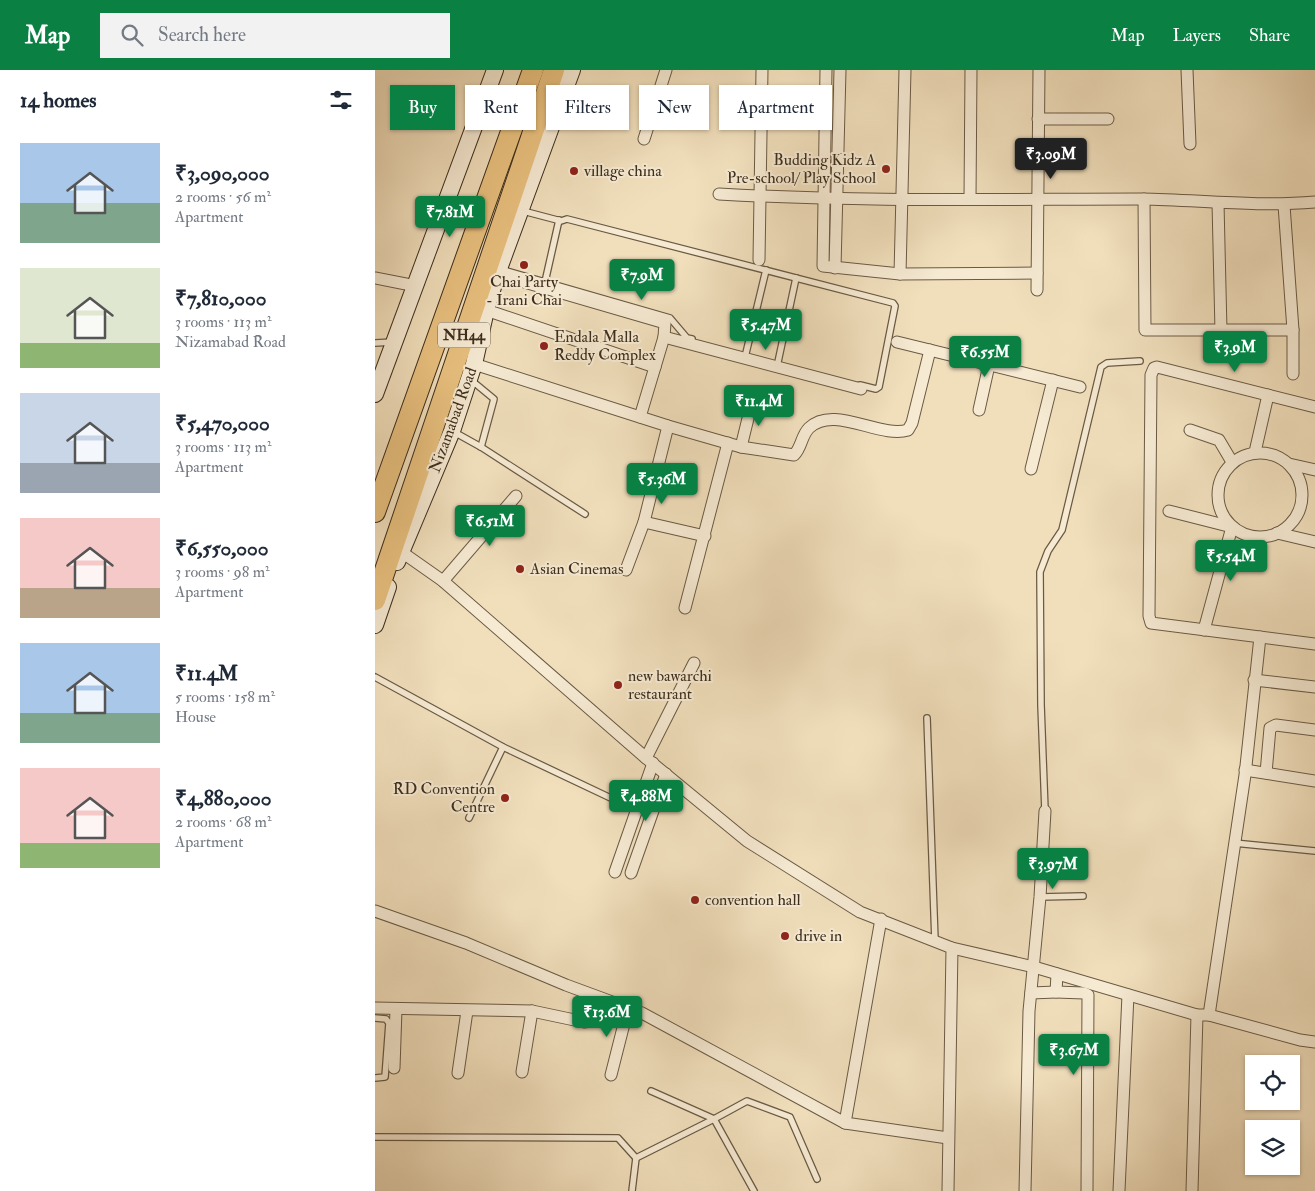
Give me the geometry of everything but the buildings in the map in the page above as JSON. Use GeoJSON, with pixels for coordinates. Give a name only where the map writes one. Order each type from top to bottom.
{"type":"FeatureCollection","features":[{"type":"Feature","properties":{"kind":"highway","name":"NH44"},"geometry":{"type":"LineString","coordinates":[[375,512],[533,70]]}},
{"type":"Feature","properties":{"kind":"highway","name":"Nizamabad Road"},"geometry":{"type":"LineString","coordinates":[[375,600],[398,550],[515,181],[554,70]]}},
{"type":"Feature","properties":{"kind":"main road"},"geometry":{"type":"LineString","coordinates":[[375,394],[495,70]]}},
{"type":"Feature","properties":{"kind":"main road","name":"Nizamabad Road"},"geometry":{"type":"LineString","coordinates":[[375,625],[398,550],[452,431],[472,371],[486,310],[498,271],[572,70]]}},
{"type":"Feature","properties":{"kind":"street"},"geometry":{"type":"LineString","coordinates":[[644,139],[666,70]]}},
{"type":"Feature","properties":{"kind":"street"},"geometry":{"type":"LineString","coordinates":[[759,260],[762,70]]}},
{"type":"Feature","properties":{"kind":"street"},"geometry":{"type":"LineString","coordinates":[[826,70],[826,85]]}},
{"type":"Feature","properties":{"kind":"street"},"geometry":{"type":"LineString","coordinates":[[835,268],[840,70]]}},
{"type":"Feature","properties":{"kind":"street"},"geometry":{"type":"LineString","coordinates":[[900,274],[905,70]]}},
{"type":"Feature","properties":{"kind":"street"},"geometry":{"type":"LineString","coordinates":[[971,70],[971,199]]}},
{"type":"Feature","properties":{"kind":"street"},"geometry":{"type":"LineString","coordinates":[[1037,290],[1039,70]]}},
{"type":"Feature","properties":{"kind":"street"},"geometry":{"type":"LineString","coordinates":[[1187,70],[1190,144]]}},
{"type":"Feature","properties":{"kind":"street"},"geometry":{"type":"LineString","coordinates":[[832,97],[839,98]]}},
{"type":"Feature","properties":{"kind":"street"},"geometry":{"type":"LineString","coordinates":[[1038,119],[1108,119]]}},
{"type":"Feature","properties":{"kind":"street"},"geometry":{"type":"LineString","coordinates":[[825,130],[822,262],[827,268],[900,274],[1037,273]]}},
{"type":"Feature","properties":{"kind":"street"},"geometry":{"type":"LineString","coordinates":[[719,194],[824,199],[1144,199],[1284,205],[1315,202]]}},
{"type":"Feature","properties":{"kind":"street"},"geometry":{"type":"LineString","coordinates":[[1144,199],[1145,330],[1293,330]]}},
{"type":"Feature","properties":{"kind":"street"},"geometry":{"type":"LineString","coordinates":[[1218,203],[1221,331]]}},
{"type":"Feature","properties":{"kind":"street"},"geometry":{"type":"LineString","coordinates":[[1284,205],[1293,330],[1293,374]]}},
{"type":"Feature","properties":{"kind":"street"},"geometry":{"type":"LineString","coordinates":[[498,271],[661,320],[666,326],[665,338],[640,417]]}},
{"type":"Feature","properties":{"kind":"street"},"geometry":{"type":"LineString","coordinates":[[375,278],[416,286]]}},
{"type":"Feature","properties":{"kind":"street"},"geometry":{"type":"LineString","coordinates":[[486,310],[655,367]]}},
{"type":"Feature","properties":{"kind":"street"},"geometry":{"type":"LineString","coordinates":[[665,338],[861,389]]}},
{"type":"Feature","properties":{"kind":"street"},"geometry":{"type":"LineString","coordinates":[[897,342],[1080,387]]}},
{"type":"Feature","properties":{"kind":"street"},"geometry":{"type":"LineString","coordinates":[[472,371],[741,447],[794,455],[799,450],[803,436],[818,421],[854,422],[900,433],[908,430],[912,423],[930,350]]}},
{"type":"Feature","properties":{"kind":"street"},"geometry":{"type":"LineString","coordinates":[[979,410],[989,365]]}},
{"type":"Feature","properties":{"kind":"street"},"geometry":{"type":"LineString","coordinates":[[1315,406],[1157,367],[1154,368],[1151,376],[1149,616],[1151,623],[1315,644]]}},
{"type":"Feature","properties":{"kind":"street"},"geometry":{"type":"LineString","coordinates":[[1031,469],[1053,380]]}},
{"type":"Feature","properties":{"kind":"street"},"geometry":{"type":"LineString","coordinates":[[1255,452],[1267,395]]}},
{"type":"Feature","properties":{"kind":"street"},"geometry":{"type":"LineString","coordinates":[[741,447],[752,402]]}},
{"type":"Feature","properties":{"kind":"street"},"geometry":{"type":"LineString","coordinates":[[626,570],[644,522],[668,426]]}},
{"type":"Feature","properties":{"kind":"street"},"geometry":{"type":"LineString","coordinates":[[1190,430],[1219,440],[1232,462]]}},
{"type":"Feature","properties":{"kind":"street"},"geometry":{"type":"LineString","coordinates":[[685,608],[728,443]]}},
{"type":"Feature","properties":{"kind":"street"},"geometry":{"type":"LineString","coordinates":[[1169,511],[1232,527],[1250,536],[1264,537],[1277,534],[1289,526],[1297,515],[1302,502],[1300,481],[1289,464],[1278,456],[1255,452],[1242,456],[1232,462],[1219,481],[1217,492],[1222,514],[1232,527]]}},
{"type":"Feature","properties":{"kind":"street"},"geometry":{"type":"LineString","coordinates":[[1289,464],[1315,470]]}},
{"type":"Feature","properties":{"kind":"street"},"geometry":{"type":"LineString","coordinates":[[443,581],[517,496]]}},
{"type":"Feature","properties":{"kind":"street"},"geometry":{"type":"LineString","coordinates":[[644,522],[705,536]]}},
{"type":"Feature","properties":{"kind":"street"},"geometry":{"type":"LineString","coordinates":[[1204,630],[1232,527]]}},
{"type":"Feature","properties":{"kind":"street"},"geometry":{"type":"LineString","coordinates":[[1277,534],[1315,542]]}},
{"type":"Feature","properties":{"kind":"street"},"geometry":{"type":"LineString","coordinates":[[398,550],[443,581],[665,774],[747,841],[860,912],[952,948],[1034,967],[1197,1015],[1209,1015],[1315,1042]]}},
{"type":"Feature","properties":{"kind":"street"},"geometry":{"type":"LineString","coordinates":[[1209,1015],[1245,770],[1260,637]]}},
{"type":"Feature","properties":{"kind":"street"},"geometry":{"type":"LineString","coordinates":[[615,872],[636,810],[649,760],[694,663]]}},
{"type":"Feature","properties":{"kind":"street"},"geometry":{"type":"LineString","coordinates":[[1254,680],[1315,687]]}},
{"type":"Feature","properties":{"kind":"street"},"geometry":{"type":"LineString","coordinates":[[1266,773],[1270,728],[1276,725],[1315,730]]}},
{"type":"Feature","properties":{"kind":"street"},"geometry":{"type":"LineString","coordinates":[[1245,770],[1315,782]]}},
{"type":"Feature","properties":{"kind":"street"},"geometry":{"type":"LineString","coordinates":[[631,873],[665,774]]}},
{"type":"Feature","properties":{"kind":"street"},"geometry":{"type":"LineString","coordinates":[[1025,1191],[1027,1043],[1040,897],[1045,811]]}},
{"type":"Feature","properties":{"kind":"street"},"geometry":{"type":"LineString","coordinates":[[375,911],[466,943],[566,985],[642,1013],[845,1123],[948,1138]]}},
{"type":"Feature","properties":{"kind":"street"},"geometry":{"type":"LineString","coordinates":[[845,1123],[881,919]]}},
{"type":"Feature","properties":{"kind":"street"},"geometry":{"type":"LineString","coordinates":[[947,1191],[952,948]]}},
{"type":"Feature","properties":{"kind":"street"},"geometry":{"type":"LineString","coordinates":[[1056,992],[1057,974]]}},
{"type":"Feature","properties":{"kind":"street"},"geometry":{"type":"LineString","coordinates":[[1031,993],[1056,992],[1084,993],[1088,995],[1087,1191]]}},
{"type":"Feature","properties":{"kind":"street"},"geometry":{"type":"LineString","coordinates":[[1119,1191],[1128,995]]}},
{"type":"Feature","properties":{"kind":"street"},"geometry":{"type":"LineString","coordinates":[[375,1008],[532,1012],[583,1022],[598,1020],[628,1008]]}},
{"type":"Feature","properties":{"kind":"street"},"geometry":{"type":"LineString","coordinates":[[611,1075],[628,1008]]}},
{"type":"Feature","properties":{"kind":"street"},"geometry":{"type":"LineString","coordinates":[[394,1068],[396,1009]]}},
{"type":"Feature","properties":{"kind":"street"},"geometry":{"type":"LineString","coordinates":[[458,1072],[467,1011]]}},
{"type":"Feature","properties":{"kind":"street"},"geometry":{"type":"LineString","coordinates":[[522,1072],[532,1012]]}},
{"type":"Feature","properties":{"kind":"street"},"geometry":{"type":"LineString","coordinates":[[1193,1191],[1197,1015]]}},
{"type":"Feature","properties":{"kind":"lane"},"geometry":{"type":"LineString","coordinates":[[498,271],[545,282],[670,318],[687,338],[876,389],[879,387],[894,304],[567,219],[559,220],[521,210]]}},
{"type":"Feature","properties":{"kind":"lane"},"geometry":{"type":"LineString","coordinates":[[545,282],[559,220]]}},
{"type":"Feature","properties":{"kind":"lane"},"geometry":{"type":"LineString","coordinates":[[746,353],[766,270]]}},
{"type":"Feature","properties":{"kind":"lane"},"geometry":{"type":"LineString","coordinates":[[778,362],[797,278]]}},
{"type":"Feature","properties":{"kind":"lane"},"geometry":{"type":"LineString","coordinates":[[375,343],[395,341]]}},
{"type":"Feature","properties":{"kind":"lane"},"geometry":{"type":"LineString","coordinates":[[1045,811],[1041,705],[1042,564],[1062,530],[1101,367],[1107,363],[1140,361]]}},
{"type":"Feature","properties":{"kind":"lane"},"geometry":{"type":"LineString","coordinates":[[472,371],[494,399],[481,447]]}},
{"type":"Feature","properties":{"kind":"lane"},"geometry":{"type":"LineString","coordinates":[[452,431],[481,447],[585,514]]}},
{"type":"Feature","properties":{"kind":"lane"},"geometry":{"type":"LineString","coordinates":[[375,677],[503,747],[636,810]]}},
{"type":"Feature","properties":{"kind":"lane"},"geometry":{"type":"LineString","coordinates":[[927,718],[935,941]]}},
{"type":"Feature","properties":{"kind":"lane"},"geometry":{"type":"LineString","coordinates":[[469,818],[503,747]]}},
{"type":"Feature","properties":{"kind":"lane"},"geometry":{"type":"LineString","coordinates":[[1234,842],[1315,852]]}},
{"type":"Feature","properties":{"kind":"lane"},"geometry":{"type":"LineString","coordinates":[[1040,897],[1083,896]]}},
{"type":"Feature","properties":{"kind":"lane"},"geometry":{"type":"LineString","coordinates":[[375,1018],[386,1019],[389,1023],[385,1076],[375,1078]]}},
{"type":"Feature","properties":{"kind":"lane"},"geometry":{"type":"LineString","coordinates":[[651,1091],[714,1119],[754,1191]]}},
{"type":"Feature","properties":{"kind":"lane"},"geometry":{"type":"LineString","coordinates":[[636,1158],[747,1101],[790,1117],[817,1179]]}},
{"type":"Feature","properties":{"kind":"lane"},"geometry":{"type":"LineString","coordinates":[[375,1138],[618,1138],[636,1158],[632,1191]]}},
{"type":"Feature","properties":{"kind":"place","name":"Budding Kidz A Pre-school/ Play School"},"geometry":{"type":"Point","coordinates":[886,169]}},
{"type":"Feature","properties":{"kind":"place","name":"village china"},"geometry":{"type":"Point","coordinates":[574,171]}},
{"type":"Feature","properties":{"kind":"place","name":"Chai Party - Irani Chai"},"geometry":{"type":"Point","coordinates":[524,265]}},
{"type":"Feature","properties":{"kind":"place","name":"Endala Malla Reddy Complex"},"geometry":{"type":"Point","coordinates":[544,346]}},
{"type":"Feature","properties":{"kind":"place","name":"Asian Cinemas"},"geometry":{"type":"Point","coordinates":[520,569]}},
{"type":"Feature","properties":{"kind":"place","name":"new bawarchi restaurant"},"geometry":{"type":"Point","coordinates":[618,685]}},
{"type":"Feature","properties":{"kind":"place","name":"RD Convention Centre"},"geometry":{"type":"Point","coordinates":[505,798]}},
{"type":"Feature","properties":{"kind":"place","name":"convention hall"},"geometry":{"type":"Point","coordinates":[695,900]}},
{"type":"Feature","properties":{"kind":"place","name":"drive in"},"geometry":{"type":"Point","coordinates":[785,936]}}]}
